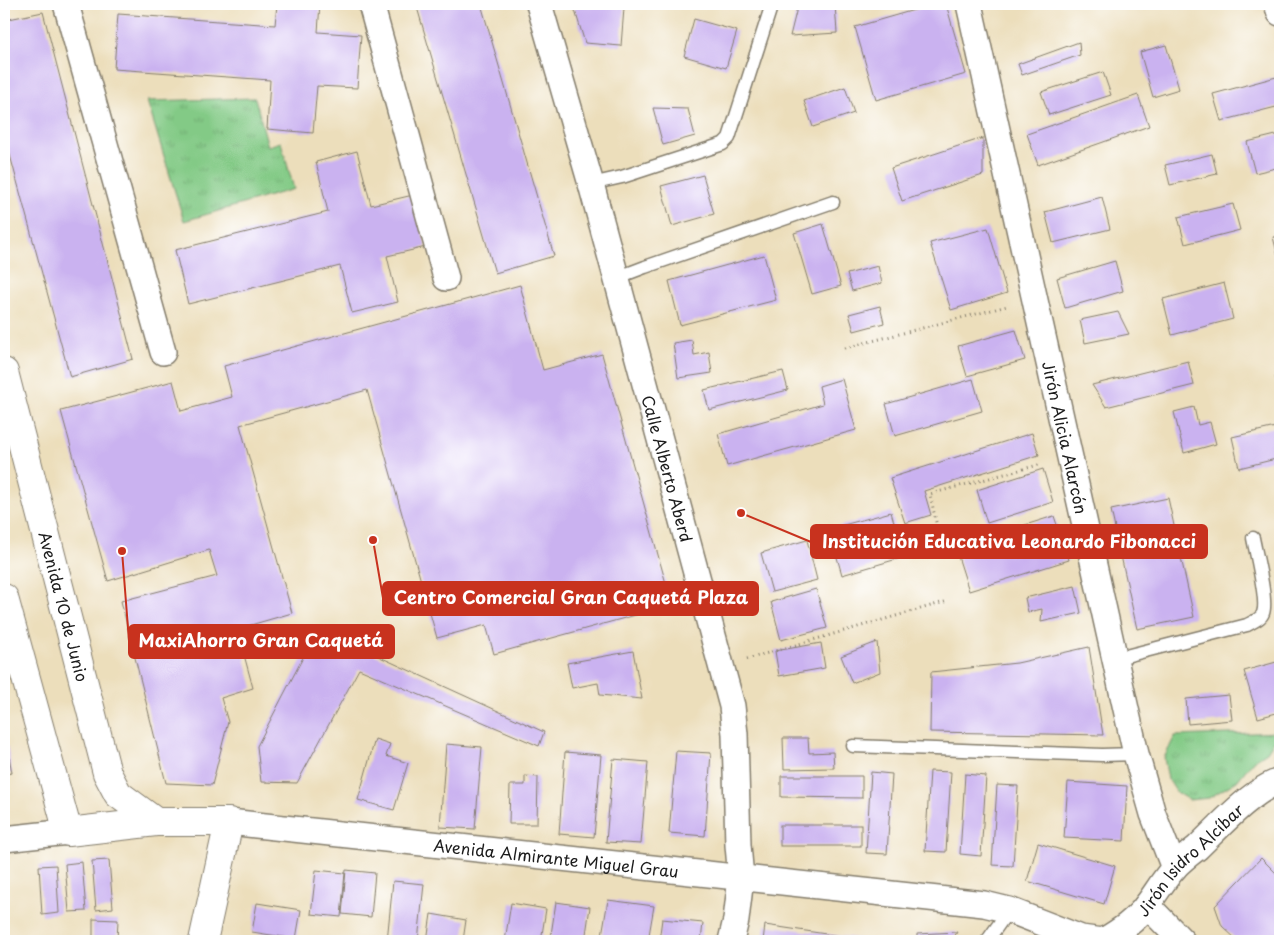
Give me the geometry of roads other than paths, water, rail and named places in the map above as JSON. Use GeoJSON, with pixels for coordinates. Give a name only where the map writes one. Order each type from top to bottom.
{"type":"FeatureCollection","features":[{"type":"Feature","properties":{"kind":"street"},"geometry":{"type":"LineString","coordinates":[[66,4],[163,352]]}},
{"type":"Feature","properties":{"kind":"street"},"geometry":{"type":"LineString","coordinates":[[371,4],[446,278]]}},
{"type":"Feature","properties":{"kind":"street","name":"Calle Alberto Aberd"},"geometry":{"type":"LineString","coordinates":[[539,4],[591,184],[732,706],[735,734],[738,845],[741,878],[736,920],[731,941]]}},
{"type":"Feature","properties":{"kind":"street","name":"Jirón Alicia Alarcón"},"geometry":{"type":"LineString","coordinates":[[969,4],[1136,754],[1153,814],[1174,868]]}},
{"type":"Feature","properties":{"kind":"street"},"geometry":{"type":"LineString","coordinates":[[1277,4],[1280,13]]}},
{"type":"Feature","properties":{"kind":"street","name":"Avenida 10 de Junio"},"geometry":{"type":"LineString","coordinates":[[4,372],[107,773],[118,794],[156,822]]}},
{"type":"Feature","properties":{"kind":"street"},"geometry":{"type":"LineString","coordinates":[[4,598],[68,832]]}},
{"type":"Feature","properties":{"kind":"street","name":"Jirón Isidro Alcíbar"},"geometry":{"type":"LineString","coordinates":[[1103,941],[1121,931],[1136,918],[1174,868],[1249,800],[1273,783],[1280,781]]}},
{"type":"Feature","properties":{"kind":"street","name":"Avenida Almirante Miguel Grau"},"geometry":{"type":"LineString","coordinates":[[4,839],[156,822],[229,822],[984,904],[1009,910],[1081,938],[1103,941]]}},
{"type":"Feature","properties":{"kind":"street"},"geometry":{"type":"LineString","coordinates":[[203,941],[229,822]]}},
{"type":"Feature","properties":{"kind":"street"},"geometry":{"type":"LineString","coordinates":[[1147,905],[1182,941]]}},
{"type":"Feature","properties":{"kind":"lane"},"geometry":{"type":"LineString","coordinates":[[591,184],[622,177],[723,144],[729,138],[772,4]]}},
{"type":"Feature","properties":{"kind":"lane"},"geometry":{"type":"LineString","coordinates":[[616,278],[833,202]]}},
{"type":"Feature","properties":{"kind":"lane"},"geometry":{"type":"LineString","coordinates":[[1114,659],[1247,625],[1263,614],[1265,601],[1253,538]]}},
{"type":"Feature","properties":{"kind":"lane"},"geometry":{"type":"LineString","coordinates":[[853,746],[1102,755],[1136,754]]}},
{"type":"Feature","properties":{"kind":"lane"},"geometry":{"type":"LineString","coordinates":[[987,941],[1009,910]]}},
{"type":"Feature","properties":{"kind":"place","name":"Institución Educativa Leonardo Fibonacci"},"geometry":{"type":"Point","coordinates":[741,513]}},
{"type":"Feature","properties":{"kind":"place","name":"Centro Comercial Gran Caquetá Plaza"},"geometry":{"type":"Point","coordinates":[373,540]}},
{"type":"Feature","properties":{"kind":"place","name":"MaxiAhorro Gran Caquetá"},"geometry":{"type":"Point","coordinates":[122,551]}}]}
